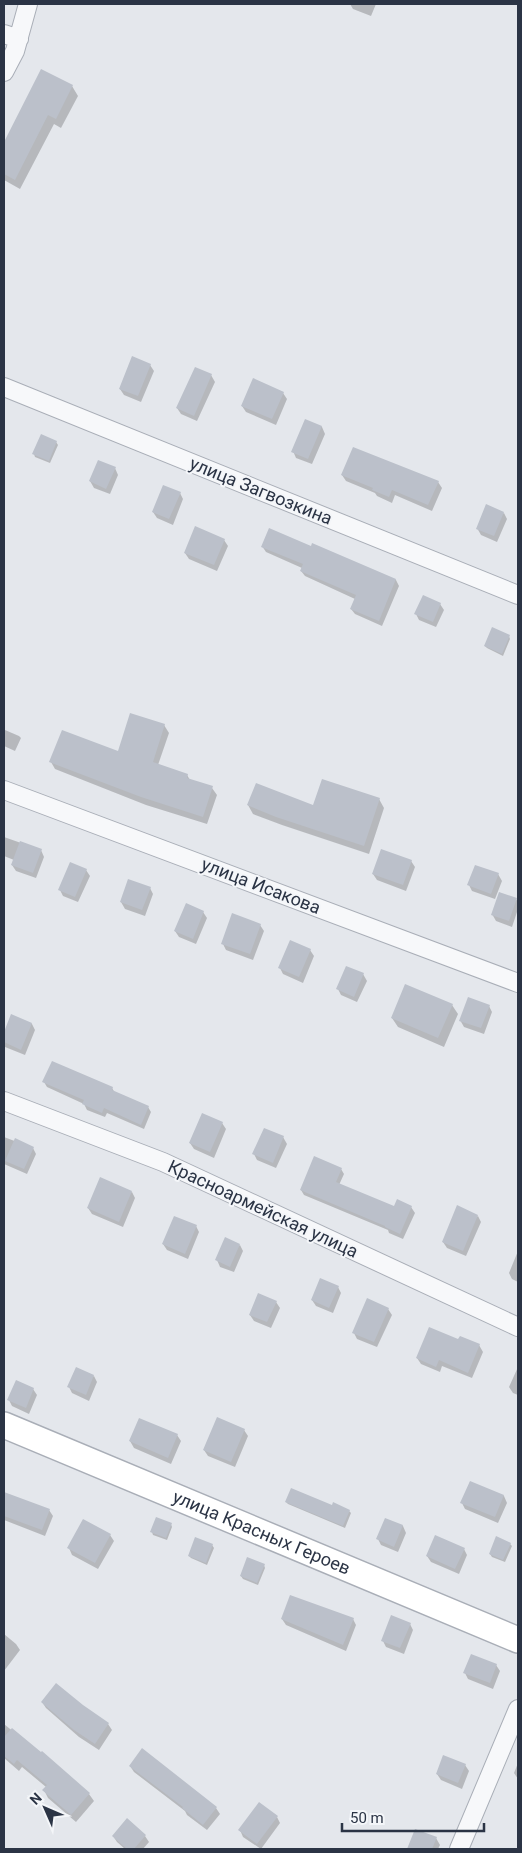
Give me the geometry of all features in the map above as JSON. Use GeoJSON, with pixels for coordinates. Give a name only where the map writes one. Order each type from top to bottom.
{"type":"FeatureCollection","features":[{"type":"Feature","properties":{"kind":"main road","name":"улица Красных Героев"},"geometry":{"type":"LineString","coordinates":[[4,1425],[518,1640]]}},
{"type":"Feature","properties":{"kind":"street"},"geometry":{"type":"LineString","coordinates":[[4,72],[15,51],[11,36],[28,4]]}},
{"type":"Feature","properties":{"kind":"street","name":"улица Загвозкина"},"geometry":{"type":"LineString","coordinates":[[4,387],[518,595]]}},
{"type":"Feature","properties":{"kind":"street","name":"улица Исакова"},"geometry":{"type":"LineString","coordinates":[[4,790],[518,983]]}},
{"type":"Feature","properties":{"kind":"street","name":"Красноармейская улица"},"geometry":{"type":"LineString","coordinates":[[4,1101],[163,1162],[518,1327]]}},
{"type":"Feature","properties":{"kind":"street"},"geometry":{"type":"LineString","coordinates":[[459,1849],[518,1709]]}},
{"type":"Feature","properties":{"kind":"building"},"geometry":{"type":"Polygon","coordinates":[[[41,69],[73,85],[56,119],[48,115],[15,180],[4,174],[4,142],[41,69]]]}},
{"type":"Feature","properties":{"kind":"building"},"geometry":{"type":"Polygon","coordinates":[[[132,356],[151,364],[138,396],[119,389],[132,356]]]}},
{"type":"Feature","properties":{"kind":"building"},"geometry":{"type":"Polygon","coordinates":[[[195,367],[212,374],[194,416],[176,408],[195,367]]]}},
{"type":"Feature","properties":{"kind":"building"},"geometry":{"type":"Polygon","coordinates":[[[253,378],[284,392],[272,419],[241,406],[253,378]]]}},
{"type":"Feature","properties":{"kind":"building"},"geometry":{"type":"Polygon","coordinates":[[[305,419],[322,426],[308,459],[291,452],[305,419]]]}},
{"type":"Feature","properties":{"kind":"building"},"geometry":{"type":"Polygon","coordinates":[[[41,434],[57,441],[49,461],[32,454],[41,434]]]}},
{"type":"Feature","properties":{"kind":"building"},"geometry":{"type":"Polygon","coordinates":[[[353,447],[439,481],[428,505],[392,490],[389,497],[372,490],[373,488],[341,475],[353,447]]]}},
{"type":"Feature","properties":{"kind":"building"},"geometry":{"type":"Polygon","coordinates":[[[98,460],[116,467],[106,489],[89,481],[98,460]]]}},
{"type":"Feature","properties":{"kind":"building"},"geometry":{"type":"Polygon","coordinates":[[[163,485],[181,492],[169,519],[152,512],[163,485]]]}},
{"type":"Feature","properties":{"kind":"building"},"geometry":{"type":"Polygon","coordinates":[[[486,504],[504,512],[494,536],[476,529],[486,504]]]}},
{"type":"Feature","properties":{"kind":"building"},"geometry":{"type":"Polygon","coordinates":[[[195,526],[225,539],[214,565],[184,553],[195,526]]]}},
{"type":"Feature","properties":{"kind":"building"},"geometry":{"type":"Polygon","coordinates":[[[269,528],[311,546],[312,543],[396,579],[379,621],[350,609],[356,595],[300,571],[303,564],[261,547],[269,528]]]}},
{"type":"Feature","properties":{"kind":"building"},"geometry":{"type":"Polygon","coordinates":[[[423,595],[441,603],[433,622],[414,614],[423,595]]]}},
{"type":"Feature","properties":{"kind":"building"},"geometry":{"type":"Polygon","coordinates":[[[492,627],[510,635],[502,654],[484,646],[492,627]]]}},
{"type":"Feature","properties":{"kind":"building"},"geometry":{"type":"Polygon","coordinates":[[[130,713],[165,724],[153,762],[188,774],[187,778],[213,786],[203,817],[141,797],[49,762],[62,730],[118,751],[130,713]]]}},
{"type":"Feature","properties":{"kind":"building"},"geometry":{"type":"Polygon","coordinates":[[[322,779],[380,798],[364,846],[276,817],[247,805],[256,783],[313,805],[322,779]]]}},
{"type":"Feature","properties":{"kind":"building"},"geometry":{"type":"Polygon","coordinates":[[[20,841],[42,849],[33,873],[11,865],[20,841]]]}},
{"type":"Feature","properties":{"kind":"building"},"geometry":{"type":"Polygon","coordinates":[[[381,849],[412,860],[403,885],[372,874],[381,849]]]}},
{"type":"Feature","properties":{"kind":"building"},"geometry":{"type":"Polygon","coordinates":[[[70,862],[87,869],[75,897],[58,890],[70,862]]]}},
{"type":"Feature","properties":{"kind":"building"},"geometry":{"type":"Polygon","coordinates":[[[475,865],[499,873],[491,894],[467,885],[475,865]]]}},
{"type":"Feature","properties":{"kind":"building"},"geometry":{"type":"Polygon","coordinates":[[[128,879],[151,887],[142,910],[120,902],[128,879]]]}},
{"type":"Feature","properties":{"kind":"building"},"geometry":{"type":"Polygon","coordinates":[[[499,892],[517,898],[509,921],[491,915],[499,892]]]}},
{"type":"Feature","properties":{"kind":"building"},"geometry":{"type":"Polygon","coordinates":[[[186,903],[204,911],[193,939],[174,931],[186,903]]]}},
{"type":"Feature","properties":{"kind":"building"},"geometry":{"type":"Polygon","coordinates":[[[232,913],[261,924],[250,954],[221,944],[232,913]]]}},
{"type":"Feature","properties":{"kind":"building"},"geometry":{"type":"Polygon","coordinates":[[[290,940],[311,949],[299,977],[278,968],[290,940]]]}},
{"type":"Feature","properties":{"kind":"building"},"geometry":{"type":"Polygon","coordinates":[[[346,966],[364,973],[354,997],[336,989],[346,966]]]}},
{"type":"Feature","properties":{"kind":"building"},"geometry":{"type":"Polygon","coordinates":[[[405,984],[453,1004],[438,1038],[391,1018],[405,984]]]}},
{"type":"Feature","properties":{"kind":"building"},"geometry":{"type":"Polygon","coordinates":[[[468,997],[490,1005],[481,1028],[459,1021],[468,997]]]}},
{"type":"Feature","properties":{"kind":"building"},"geometry":{"type":"Polygon","coordinates":[[[11,1014],[32,1023],[21,1050],[4,1042],[4,1032],[11,1014]]]}},
{"type":"Feature","properties":{"kind":"building"},"geometry":{"type":"Polygon","coordinates":[[[52,1061],[113,1087],[112,1090],[149,1106],[141,1125],[104,1108],[102,1113],[82,1104],[84,1100],[42,1082],[52,1061]]]}},
{"type":"Feature","properties":{"kind":"building"},"geometry":{"type":"Polygon","coordinates":[[[202,1113],[223,1122],[210,1152],[189,1143],[202,1113]]]}},
{"type":"Feature","properties":{"kind":"building"},"geometry":{"type":"Polygon","coordinates":[[[264,1128],[284,1136],[273,1163],[252,1154],[264,1128]]]}},
{"type":"Feature","properties":{"kind":"building"},"geometry":{"type":"Polygon","coordinates":[[[15,1138],[34,1147],[24,1169],[5,1161],[15,1138]]]}},
{"type":"Feature","properties":{"kind":"building"},"geometry":{"type":"Polygon","coordinates":[[[314,1156],[342,1168],[336,1182],[394,1206],[397,1199],[412,1206],[400,1234],[300,1190],[314,1156]]]}},
{"type":"Feature","properties":{"kind":"building"},"geometry":{"type":"Polygon","coordinates":[[[100,1177],[132,1191],[119,1222],[87,1208],[100,1177]]]}},
{"type":"Feature","properties":{"kind":"building"},"geometry":{"type":"Polygon","coordinates":[[[457,1205],[478,1215],[463,1251],[442,1242],[457,1205]]]}},
{"type":"Feature","properties":{"kind":"building"},"geometry":{"type":"Polygon","coordinates":[[[174,1216],[197,1225],[185,1254],[162,1244],[174,1216]]]}},
{"type":"Feature","properties":{"kind":"building"},"geometry":{"type":"Polygon","coordinates":[[[225,1237],[240,1244],[230,1267],[215,1260],[225,1237]]]}},
{"type":"Feature","properties":{"kind":"building"},"geometry":{"type":"Polygon","coordinates":[[[320,1278],[339,1286],[329,1308],[311,1300],[320,1278]]]}},
{"type":"Feature","properties":{"kind":"building"},"geometry":{"type":"Polygon","coordinates":[[[258,1293],[277,1301],[267,1322],[249,1315],[258,1293]]]}},
{"type":"Feature","properties":{"kind":"building"},"geometry":{"type":"Polygon","coordinates":[[[367,1298],[389,1308],[374,1342],[352,1333],[367,1298]]]}},
{"type":"Feature","properties":{"kind":"building"},"geometry":{"type":"Polygon","coordinates":[[[429,1327],[458,1339],[460,1336],[480,1344],[468,1373],[439,1360],[436,1367],[416,1358],[429,1327]]]}},
{"type":"Feature","properties":{"kind":"building"},"geometry":{"type":"Polygon","coordinates":[[[76,1367],[94,1375],[86,1395],[67,1387],[76,1367]]]}},
{"type":"Feature","properties":{"kind":"building"},"geometry":{"type":"Polygon","coordinates":[[[16,1380],[34,1388],[26,1408],[7,1400],[16,1380]]]}},
{"type":"Feature","properties":{"kind":"building"},"geometry":{"type":"Polygon","coordinates":[[[217,1417],[245,1429],[231,1462],[203,1450],[217,1417]]]}},
{"type":"Feature","properties":{"kind":"building"},"geometry":{"type":"Polygon","coordinates":[[[139,1418],[178,1434],[168,1458],[129,1441],[139,1418]]]}},
{"type":"Feature","properties":{"kind":"building"},"geometry":{"type":"Polygon","coordinates":[[[470,1481],[504,1495],[495,1517],[460,1503],[470,1481]]]}},
{"type":"Feature","properties":{"kind":"building"},"geometry":{"type":"Polygon","coordinates":[[[291,1488],[332,1505],[333,1502],[350,1510],[343,1526],[285,1502],[291,1488]]]}},
{"type":"Feature","properties":{"kind":"building"},"geometry":{"type":"Polygon","coordinates":[[[4,1492],[50,1509],[42,1530],[4,1516],[4,1492]]]}},
{"type":"Feature","properties":{"kind":"building"},"geometry":{"type":"Polygon","coordinates":[[[156,1517],[172,1523],[166,1538],[150,1532],[156,1517]]]}},
{"type":"Feature","properties":{"kind":"building"},"geometry":{"type":"Polygon","coordinates":[[[385,1518],[403,1525],[394,1547],[376,1539],[385,1518]]]}},
{"type":"Feature","properties":{"kind":"building"},"geometry":{"type":"Polygon","coordinates":[[[83,1519],[111,1534],[95,1563],[67,1548],[83,1519]]]}},
{"type":"Feature","properties":{"kind":"building"},"geometry":{"type":"Polygon","coordinates":[[[435,1535],[465,1548],[455,1569],[426,1556],[435,1535]]]}},
{"type":"Feature","properties":{"kind":"building"},"geometry":{"type":"Polygon","coordinates":[[[496,1536],[511,1543],[503,1560],[489,1554],[496,1536]]]}},
{"type":"Feature","properties":{"kind":"building"},"geometry":{"type":"Polygon","coordinates":[[[195,1537],[213,1544],[206,1563],[188,1556],[195,1537]]]}},
{"type":"Feature","properties":{"kind":"building"},"geometry":{"type":"Polygon","coordinates":[[[247,1557],[265,1564],[257,1583],[240,1576],[247,1557]]]}},
{"type":"Feature","properties":{"kind":"building"},"geometry":{"type":"Polygon","coordinates":[[[290,1595],[354,1618],[343,1645],[281,1619],[290,1595]]]}},
{"type":"Feature","properties":{"kind":"building"},"geometry":{"type":"Polygon","coordinates":[[[391,1615],[411,1623],[400,1648],[381,1641],[391,1615]]]}},
{"type":"Feature","properties":{"kind":"building"},"geometry":{"type":"Polygon","coordinates":[[[471,1654],[497,1664],[490,1683],[463,1673],[471,1654]]]}},
{"type":"Feature","properties":{"kind":"building"},"geometry":{"type":"Polygon","coordinates":[[[56,1683],[109,1723],[95,1744],[74,1730],[41,1702],[56,1683]]]}},
{"type":"Feature","properties":{"kind":"building"},"geometry":{"type":"Polygon","coordinates":[[[12,1728],[42,1751],[90,1793],[71,1815],[42,1790],[47,1785],[17,1760],[14,1764],[4,1756],[4,1737],[12,1728]]]}},
{"type":"Feature","properties":{"kind":"building"},"geometry":{"type":"Polygon","coordinates":[[[142,1748],[217,1807],[203,1825],[183,1807],[129,1766],[142,1748]]]}},
{"type":"Feature","properties":{"kind":"building"},"geometry":{"type":"Polygon","coordinates":[[[443,1755],[466,1764],[458,1783],[436,1774],[443,1755]]]}},
{"type":"Feature","properties":{"kind":"building"},"geometry":{"type":"Polygon","coordinates":[[[259,1802],[278,1816],[257,1844],[238,1830],[259,1802]]]}},
{"type":"Feature","properties":{"kind":"building"},"geometry":{"type":"Polygon","coordinates":[[[127,1818],[146,1835],[134,1849],[127,1849],[112,1836],[127,1818]]]}},
{"type":"Feature","properties":{"kind":"building"},"geometry":{"type":"Polygon","coordinates":[[[415,1829],[437,1837],[432,1849],[407,1849],[415,1829]]]}}]}
